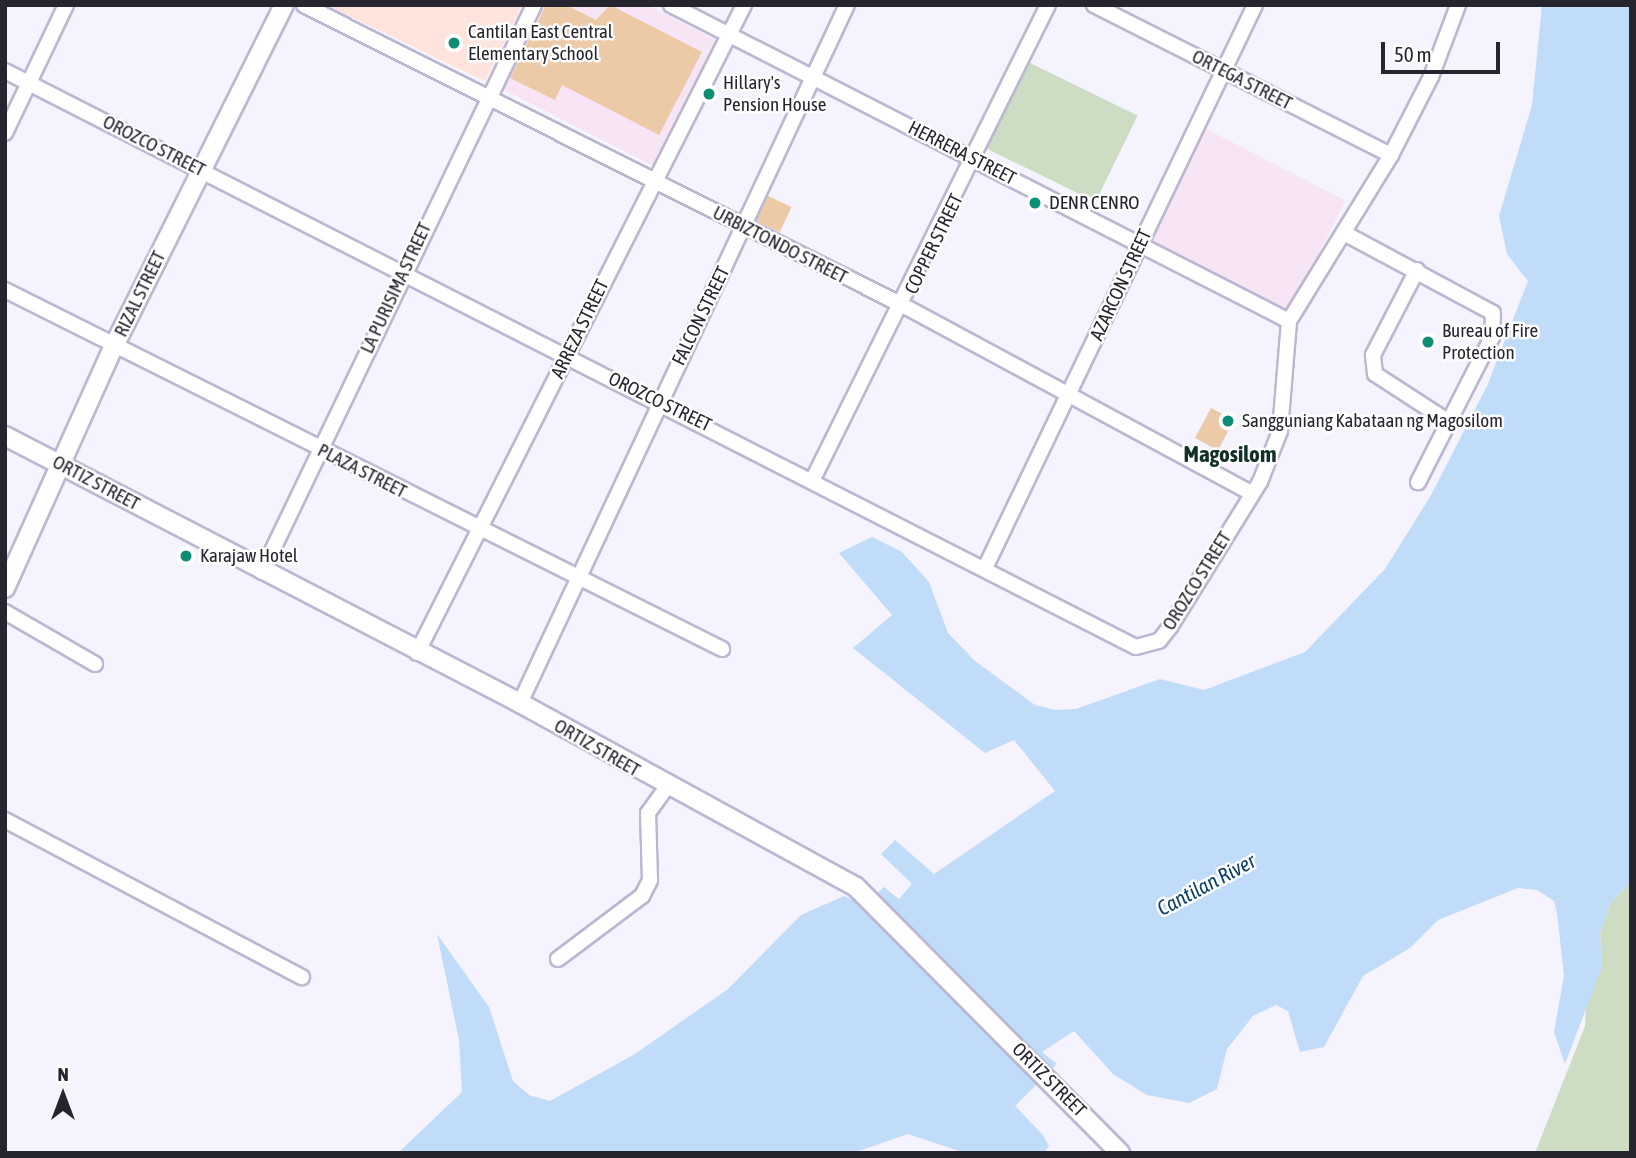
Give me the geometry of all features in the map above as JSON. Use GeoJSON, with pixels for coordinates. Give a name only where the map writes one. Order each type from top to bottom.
{"type":"FeatureCollection","features":[{"type":"Feature","properties":{"kind":"street"},"geometry":{"type":"LineString","coordinates":[[5,133],[66,5]]}},
{"type":"Feature","properties":{"kind":"street","name":"RIZAL STREET"},"geometry":{"type":"LineString","coordinates":[[5,587],[114,346],[284,5]]}},
{"type":"Feature","properties":{"kind":"street","name":"URBIZTONDO STREET"},"geometry":{"type":"LineString","coordinates":[[304,5],[655,179],[745,229],[904,306],[1252,493]]}},
{"type":"Feature","properties":{"kind":"street","name":"LA PURISIMA STREET"},"geometry":{"type":"LineString","coordinates":[[262,572],[402,274],[534,5]]}},
{"type":"Feature","properties":{"kind":"street","name":"HERRERA STREET"},"geometry":{"type":"LineString","coordinates":[[671,5],[1289,321]]}},
{"type":"Feature","properties":{"kind":"street","name":"ARREZA STREET"},"geometry":{"type":"LineString","coordinates":[[417,653],[481,531],[744,5]]}},
{"type":"Feature","properties":{"kind":"street","name":"FALCON STREET"},"geometry":{"type":"LineString","coordinates":[[520,703],[660,401],[745,229],[847,5]]}},
{"type":"Feature","properties":{"kind":"street","name":"COPPER STREET"},"geometry":{"type":"LineString","coordinates":[[813,479],[904,306],[1048,5]]}},
{"type":"Feature","properties":{"kind":"street","name":"ORTEGA STREET"},"geometry":{"type":"LineString","coordinates":[[1094,5],[1391,155]]}},
{"type":"Feature","properties":{"kind":"street","name":"AZARCON STREET"},"geometry":{"type":"LineString","coordinates":[[986,566],[1255,5]]}},
{"type":"Feature","properties":{"kind":"street"},"geometry":{"type":"LineString","coordinates":[[1289,321],[1391,155],[1431,77],[1458,5]]}},
{"type":"Feature","properties":{"kind":"street","name":"OROZCO STREET"},"geometry":{"type":"LineString","coordinates":[[5,71],[402,274],[986,566],[1136,647],[1148,645],[1170,627],[1252,493],[1280,431],[1289,321]]}},
{"type":"Feature","properties":{"kind":"street"},"geometry":{"type":"LineString","coordinates":[[1345,233],[1493,313],[1492,337],[1418,482]]}},
{"type":"Feature","properties":{"kind":"street"},"geometry":{"type":"LineString","coordinates":[[1417,270],[1373,355],[1375,374],[1449,422]]}},
{"type":"Feature","properties":{"kind":"street","name":"PLAZA STREET"},"geometry":{"type":"LineString","coordinates":[[5,290],[481,531],[722,649]]}},
{"type":"Feature","properties":{"kind":"street","name":"ORTIZ STREET"},"geometry":{"type":"LineString","coordinates":[[5,436],[417,653],[520,703],[666,788],[870,897],[1121,1153]]}},
{"type":"Feature","properties":{"kind":"street"},"geometry":{"type":"LineString","coordinates":[[5,612],[95,664]]}},
{"type":"Feature","properties":{"kind":"street"},"geometry":{"type":"LineString","coordinates":[[558,959],[642,896],[650,880],[648,813],[666,788]]}},
{"type":"Feature","properties":{"kind":"street"},"geometry":{"type":"LineString","coordinates":[[5,820],[302,977]]}},
{"type":"Feature","properties":{"kind":"shaded area","name":"Cantilan East Central Elementary School"},"geometry":{"type":"Polygon","coordinates":[[[326,5],[522,5],[485,81],[326,5]]]}},
{"type":"Feature","properties":{"kind":"shaded area"},"geometry":{"type":"Polygon","coordinates":[[[544,5],[647,5],[716,40],[652,165],[504,90],[544,5]]]}},
{"type":"Feature","properties":{"kind":"shaded area"},"geometry":{"type":"Polygon","coordinates":[[[1204,128],[1346,200],[1289,312],[1147,239],[1204,128]]]}},
{"type":"Feature","properties":{"kind":"green space"},"geometry":{"type":"Polygon","coordinates":[[[1028,62],[1138,115],[1096,202],[986,148],[1028,62]]]}},
{"type":"Feature","properties":{"kind":"green space"},"geometry":{"type":"Polygon","coordinates":[[[1631,881],[1631,1153],[1535,1153],[1585,1026],[1586,1002],[1602,967],[1600,933],[1610,904],[1631,881]]]}},
{"type":"Feature","properties":{"kind":"water","name":"Cantilan River"},"geometry":{"type":"Polygon","coordinates":[[[1542,5],[1631,5],[1631,881],[1610,904],[1600,933],[1602,967],[1565,1064],[1554,1032],[1564,976],[1554,901],[1537,890],[1518,888],[1438,920],[1410,948],[1363,976],[1324,1047],[1300,1052],[1288,1011],[1276,1005],[1253,1016],[1227,1049],[1217,1089],[1189,1103],[1147,1095],[1113,1074],[1074,1031],[1042,1052],[1057,1064],[1015,1106],[1043,1135],[1049,1146],[1044,1153],[965,1153],[908,1134],[853,1153],[398,1153],[462,1092],[459,1040],[437,934],[489,1007],[513,1081],[529,1095],[550,1101],[635,1054],[728,989],[801,915],[844,896],[864,905],[884,887],[899,899],[912,884],[881,854],[895,840],[934,874],[1055,791],[1014,740],[985,753],[853,648],[892,615],[839,553],[872,537],[902,552],[929,582],[948,633],[975,661],[1035,705],[1055,710],[1076,709],[1160,679],[1204,690],[1305,652],[1385,569],[1430,497],[1487,386],[1528,281],[1507,254],[1499,216],[1532,105],[1542,5]]]}},
{"type":"Feature","properties":{"kind":"building"},"geometry":{"type":"Polygon","coordinates":[[[546,5],[566,5],[596,20],[610,5],[702,52],[659,135],[562,85],[555,100],[510,78],[546,5]]]}},
{"type":"Feature","properties":{"kind":"building"},"geometry":{"type":"Polygon","coordinates":[[[768,196],[792,207],[780,232],[756,221],[768,196]]]}},
{"type":"Feature","properties":{"kind":"building"},"geometry":{"type":"Polygon","coordinates":[[[1211,408],[1234,420],[1218,450],[1195,438],[1211,408]]]}},
{"type":"Feature","properties":{"kind":"place","name":"Cantilan East Central Elementary School"},"geometry":{"type":"Point","coordinates":[454,43]}},
{"type":"Feature","properties":{"kind":"place","name":"Hillary's Pension House"},"geometry":{"type":"Point","coordinates":[709,94]}},
{"type":"Feature","properties":{"kind":"place","name":"DENR CENRO"},"geometry":{"type":"Point","coordinates":[1035,203]}},
{"type":"Feature","properties":{"kind":"place","name":"Bureau of Fire Protection"},"geometry":{"type":"Point","coordinates":[1428,342]}},
{"type":"Feature","properties":{"kind":"place","name":"Sangguniang Kabataan ng Magosilom"},"geometry":{"type":"Point","coordinates":[1228,421]}},
{"type":"Feature","properties":{"kind":"place","name":"Karajaw Hotel"},"geometry":{"type":"Point","coordinates":[186,556]}},
{"type":"Feature","properties":{"kind":"district","name":"Magosilom"},"geometry":{"type":"Point","coordinates":[1230,454]}}]}
